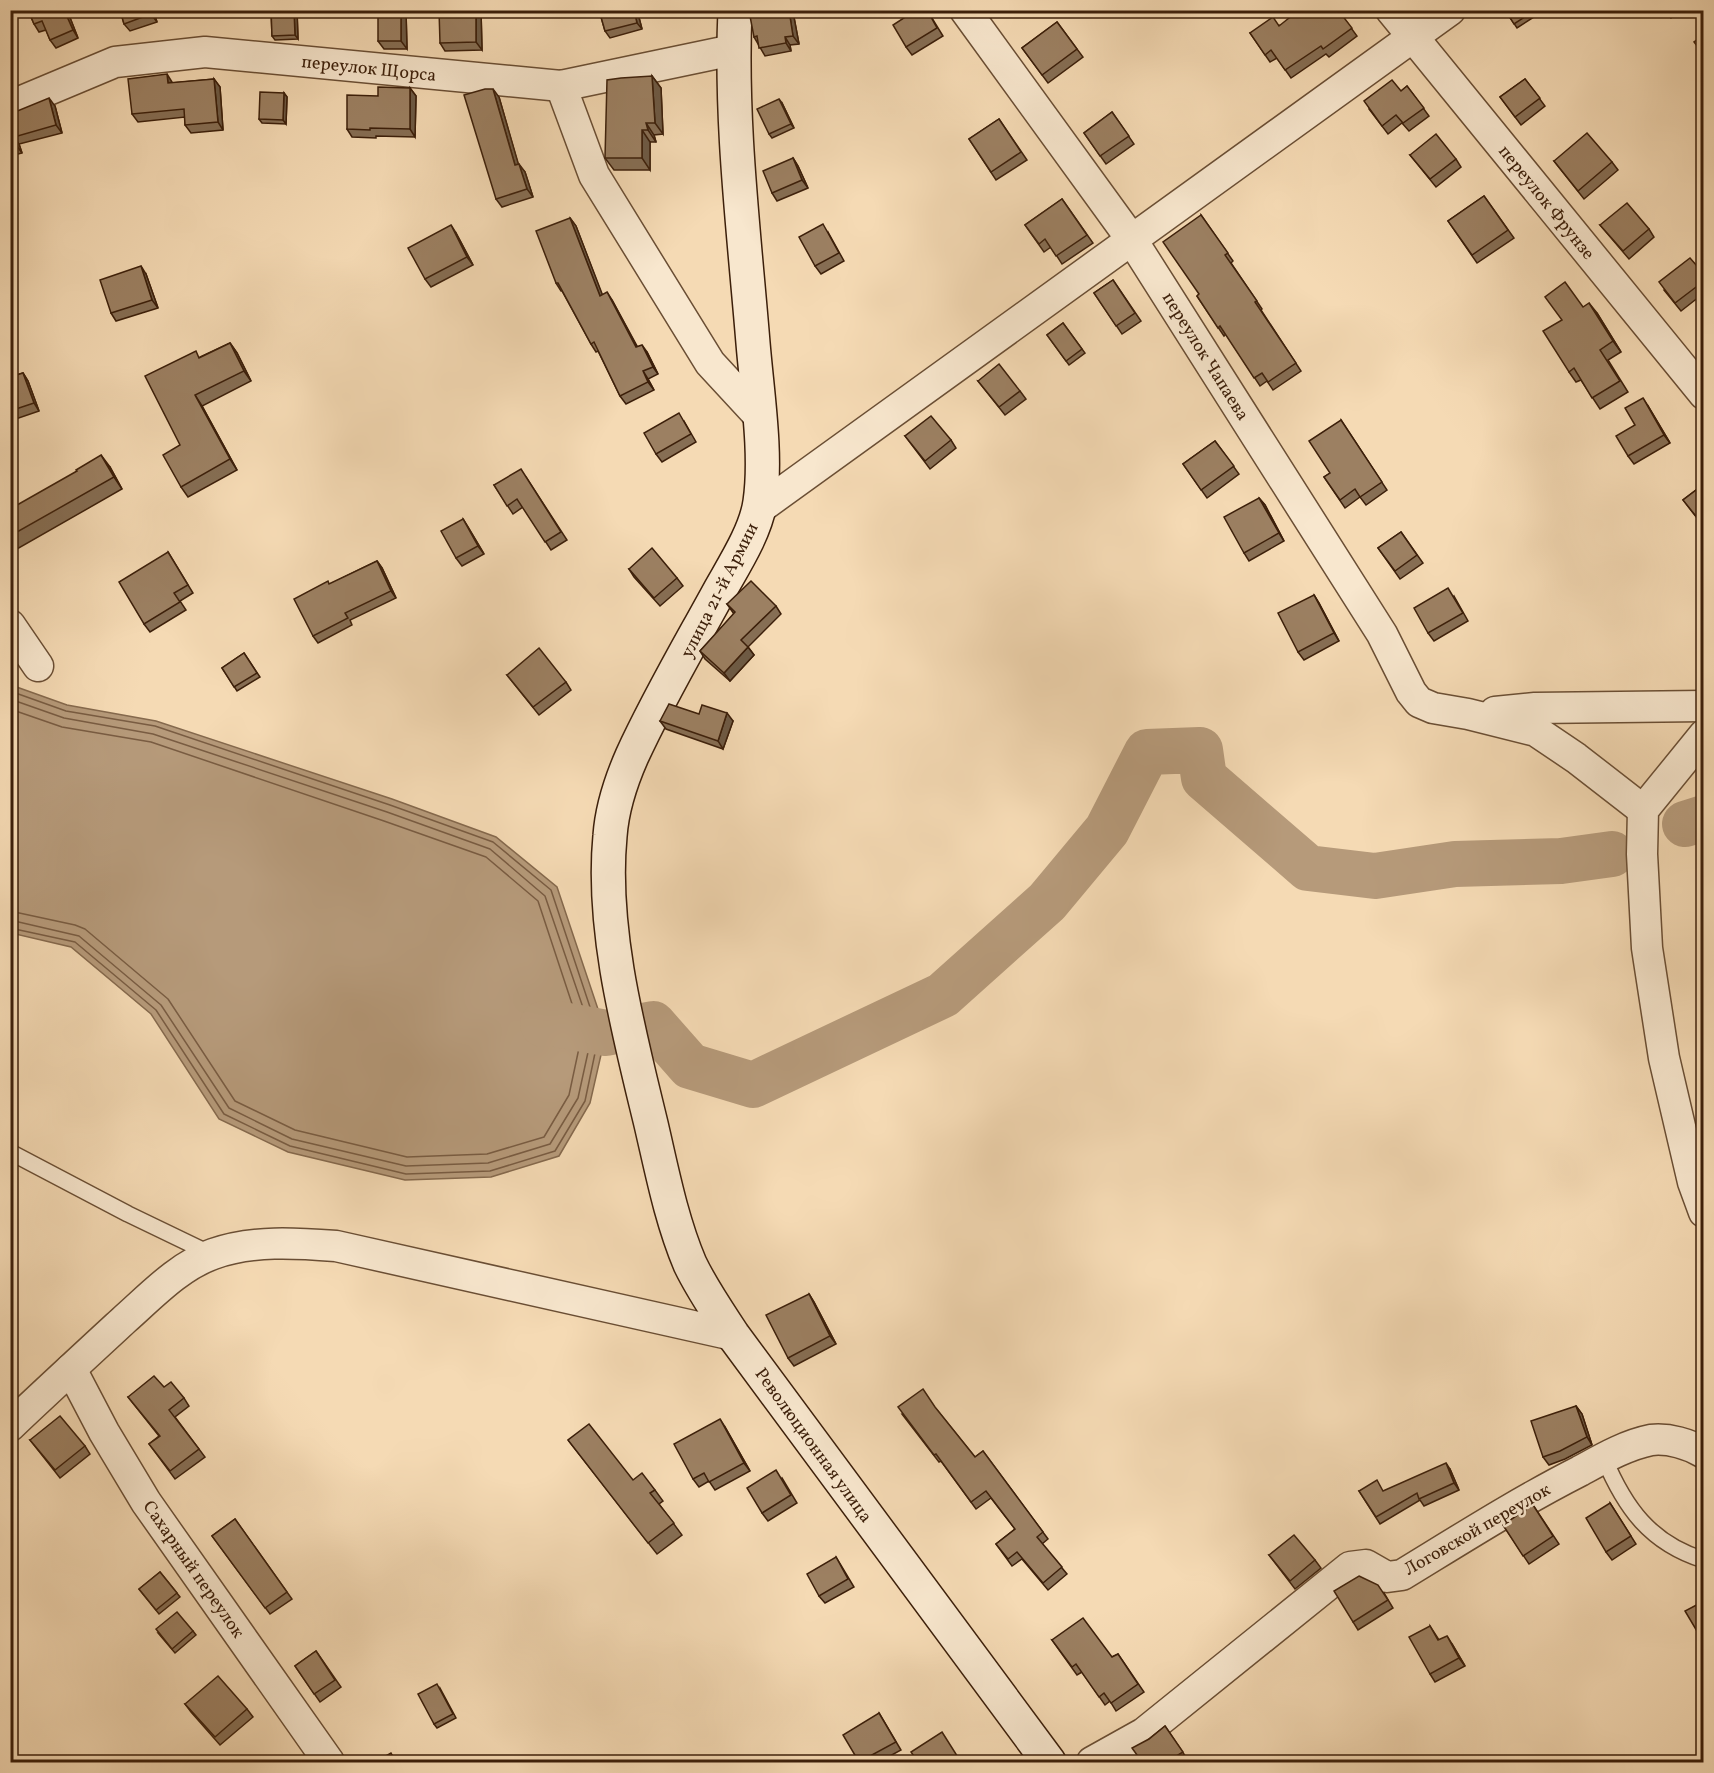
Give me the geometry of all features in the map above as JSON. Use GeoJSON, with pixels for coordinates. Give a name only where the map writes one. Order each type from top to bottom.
{"type":"FeatureCollection","features":[{"type":"Feature","properties":{"kind":"main road","name":"улица 21-й Армии"},"geometry":{"type":"LineString","coordinates":[[644,1095],[618,975],[610,914],[610,835],[623,778],[648,722],[752,530],[760,508],[763,483],[735,129],[735,10]]}},
{"type":"Feature","properties":{"kind":"main road","name":"Революционная улица"},"geometry":{"type":"LineString","coordinates":[[644,1095],[681,1241],[699,1282],[733,1335],[1049,1762]]}},
{"type":"Feature","properties":{"kind":"street","name":"переулок Чапаева"},"geometry":{"type":"LineString","coordinates":[[965,10],[1132,240],[1382,634],[1411,692],[1419,702],[1432,708],[1468,714]]}},
{"type":"Feature","properties":{"kind":"street","name":"переулок Фрунзе"},"geometry":{"type":"LineString","coordinates":[[1391,10],[1704,394]]}},
{"type":"Feature","properties":{"kind":"street"},"geometry":{"type":"LineString","coordinates":[[760,508],[1450,10]]}},
{"type":"Feature","properties":{"kind":"street","name":"переулок Щорса"},"geometry":{"type":"LineString","coordinates":[[10,106],[115,63],[205,52],[561,86],[734,50]]}},
{"type":"Feature","properties":{"kind":"street"},"geometry":{"type":"LineString","coordinates":[[561,86],[594,175],[710,363],[759,416]]}},
{"type":"Feature","properties":{"kind":"street"},"geometry":{"type":"LineString","coordinates":[[10,625],[38,666]]}},
{"type":"Feature","properties":{"kind":"street"},"geometry":{"type":"LineString","coordinates":[[1468,714],[1535,708],[1704,706]]}},
{"type":"Feature","properties":{"kind":"street"},"geometry":{"type":"LineString","coordinates":[[1468,714],[1536,731],[1576,758],[1643,810]]}},
{"type":"Feature","properties":{"kind":"street"},"geometry":{"type":"LineString","coordinates":[[1704,735],[1643,810],[1642,854],[1647,948],[1664,1058],[1693,1182],[1704,1212]]}},
{"type":"Feature","properties":{"kind":"street"},"geometry":{"type":"LineString","coordinates":[[10,1426],[174,1276],[211,1254],[238,1247],[270,1244],[336,1246],[733,1335]]}},
{"type":"Feature","properties":{"kind":"street","name":"Сахарный переулок"},"geometry":{"type":"LineString","coordinates":[[70,1369],[146,1502],[329,1762]]}},
{"type":"Feature","properties":{"kind":"street","name":"Логовской переулок"},"geometry":{"type":"LineString","coordinates":[[1092,1762],[1144,1733],[1350,1567],[1365,1565],[1387,1577],[1402,1575],[1543,1489],[1629,1447],[1652,1440],[1684,1444],[1704,1453]]}},
{"type":"Feature","properties":{"kind":"lane"},"geometry":{"type":"LineString","coordinates":[[10,1152],[128,1214],[211,1254]]}},
{"type":"Feature","properties":{"kind":"lane"},"geometry":{"type":"LineString","coordinates":[[1604,1458],[1616,1487],[1641,1523],[1668,1546],[1704,1560]]}},
{"type":"Feature","properties":{"kind":"water"},"geometry":{"type":"Polygon","coordinates":[[[11,685],[67,705],[156,721],[392,799],[496,837],[557,887],[606,1033],[590,1103],[559,1156],[491,1177],[405,1180],[288,1152],[219,1119],[151,1014],[71,947],[11,933],[11,685]]]}},
{"type":"Feature","properties":{"kind":"building"},"geometry":{"type":"Polygon","coordinates":[[[28,10],[64,10],[73,30],[50,40],[42,21],[34,24],[28,10]]]}},
{"type":"Feature","properties":{"kind":"building"},"geometry":{"type":"Polygon","coordinates":[[[120,10],[150,10],[151,14],[124,24],[120,10]]]}},
{"type":"Feature","properties":{"kind":"building"},"geometry":{"type":"Polygon","coordinates":[[[271,10],[294,10],[295,35],[272,36],[271,10]]]}},
{"type":"Feature","properties":{"kind":"building"},"geometry":{"type":"Polygon","coordinates":[[[378,10],[401,10],[401,41],[378,41],[378,10]]]}},
{"type":"Feature","properties":{"kind":"building"},"geometry":{"type":"Polygon","coordinates":[[[439,10],[476,10],[476,42],[440,43],[439,10]]]}},
{"type":"Feature","properties":{"kind":"building"},"geometry":{"type":"Polygon","coordinates":[[[599,10],[634,10],[637,23],[605,31],[599,10]]]}},
{"type":"Feature","properties":{"kind":"building"},"geometry":{"type":"Polygon","coordinates":[[[789,10],[793,36],[785,37],[786,43],[759,48],[757,36],[754,37],[749,11],[789,10]]]}},
{"type":"Feature","properties":{"kind":"building"},"geometry":{"type":"Polygon","coordinates":[[[916,10],[927,10],[937,28],[906,47],[893,25],[916,10]]]}},
{"type":"Feature","properties":{"kind":"building"},"geometry":{"type":"Polygon","coordinates":[[[1299,10],[1338,10],[1352,28],[1323,49],[1321,46],[1285,70],[1271,50],[1265,55],[1250,33],[1273,17],[1279,26],[1299,10]]]}},
{"type":"Feature","properties":{"kind":"building"},"geometry":{"type":"Polygon","coordinates":[[[1505,10],[1533,10],[1534,11],[1514,24],[1505,10]]]}},
{"type":"Feature","properties":{"kind":"building"},"geometry":{"type":"Polygon","coordinates":[[[1057,22],[1077,49],[1042,75],[1022,48],[1057,22]]]}},
{"type":"Feature","properties":{"kind":"building"},"geometry":{"type":"Polygon","coordinates":[[[1704,35],[1704,55],[1694,42],[1704,35]]]}},
{"type":"Feature","properties":{"kind":"building"},"geometry":{"type":"Polygon","coordinates":[[[167,74],[168,83],[214,79],[218,122],[185,125],[184,109],[132,114],[128,79],[167,74]]]}},
{"type":"Feature","properties":{"kind":"building"},"geometry":{"type":"Polygon","coordinates":[[[652,76],[655,123],[646,123],[648,130],[642,130],[642,158],[605,158],[607,80],[652,76]]]}},
{"type":"Feature","properties":{"kind":"building"},"geometry":{"type":"Polygon","coordinates":[[[1525,79],[1540,98],[1515,117],[1500,97],[1525,79]]]}},
{"type":"Feature","properties":{"kind":"building"},"geometry":{"type":"Polygon","coordinates":[[[1392,80],[1401,91],[1407,86],[1424,108],[1403,123],[1396,115],[1382,126],[1364,101],[1392,80]]]}},
{"type":"Feature","properties":{"kind":"building"},"geometry":{"type":"Polygon","coordinates":[[[378,87],[410,88],[410,129],[347,129],[347,95],[378,96],[378,87]]]}},
{"type":"Feature","properties":{"kind":"building"},"geometry":{"type":"Polygon","coordinates":[[[493,89],[515,165],[519,164],[527,189],[496,199],[464,95],[493,89]]]}},
{"type":"Feature","properties":{"kind":"building"},"geometry":{"type":"Polygon","coordinates":[[[260,92],[284,93],[283,120],[259,119],[260,92]]]}},
{"type":"Feature","properties":{"kind":"building"},"geometry":{"type":"Polygon","coordinates":[[[49,98],[56,125],[14,137],[16,145],[10,146],[10,114],[49,98]]]}},
{"type":"Feature","properties":{"kind":"building"},"geometry":{"type":"Polygon","coordinates":[[[779,99],[791,124],[769,134],[757,109],[779,99]]]}},
{"type":"Feature","properties":{"kind":"building"},"geometry":{"type":"Polygon","coordinates":[[[1112,112],[1129,136],[1100,156],[1084,133],[1112,112]]]}},
{"type":"Feature","properties":{"kind":"building"},"geometry":{"type":"Polygon","coordinates":[[[999,119],[1021,152],[991,172],[969,139],[999,119]]]}},
{"type":"Feature","properties":{"kind":"building"},"geometry":{"type":"Polygon","coordinates":[[[1587,133],[1612,162],[1578,191],[1554,161],[1587,133]]]}},
{"type":"Feature","properties":{"kind":"building"},"geometry":{"type":"Polygon","coordinates":[[[1436,134],[1456,159],[1430,179],[1410,155],[1436,134]]]}},
{"type":"Feature","properties":{"kind":"building"},"geometry":{"type":"Polygon","coordinates":[[[793,158],[802,180],[772,193],[763,171],[793,158]]]}},
{"type":"Feature","properties":{"kind":"building"},"geometry":{"type":"Polygon","coordinates":[[[1484,196],[1508,230],[1472,255],[1448,221],[1484,196]]]}},
{"type":"Feature","properties":{"kind":"building"},"geometry":{"type":"Polygon","coordinates":[[[1062,199],[1087,235],[1056,256],[1045,239],[1039,244],[1025,225],[1062,199]]]}},
{"type":"Feature","properties":{"kind":"building"},"geometry":{"type":"Polygon","coordinates":[[[1627,203],[1649,229],[1623,251],[1600,225],[1627,203]]]}},
{"type":"Feature","properties":{"kind":"building"},"geometry":{"type":"Polygon","coordinates":[[[1201,215],[1228,253],[1225,255],[1296,363],[1268,382],[1262,373],[1254,378],[1220,326],[1218,328],[1197,296],[1199,294],[1163,242],[1201,215]]]}},
{"type":"Feature","properties":{"kind":"building"},"geometry":{"type":"Polygon","coordinates":[[[570,218],[600,296],[607,292],[636,347],[642,345],[653,367],[643,371],[648,382],[620,396],[594,342],[591,344],[556,283],[536,231],[570,218]]]}},
{"type":"Feature","properties":{"kind":"building"},"geometry":{"type":"Polygon","coordinates":[[[823,224],[839,253],[815,266],[799,237],[823,224]]]}},
{"type":"Feature","properties":{"kind":"building"},"geometry":{"type":"Polygon","coordinates":[[[451,225],[467,257],[425,279],[408,248],[451,225]]]}},
{"type":"Feature","properties":{"kind":"building"},"geometry":{"type":"Polygon","coordinates":[[[1690,258],[1704,274],[1704,281],[1675,303],[1659,282],[1690,258]]]}},
{"type":"Feature","properties":{"kind":"building"},"geometry":{"type":"Polygon","coordinates":[[[141,266],[152,300],[111,313],[100,280],[141,266]]]}},
{"type":"Feature","properties":{"kind":"building"},"geometry":{"type":"Polygon","coordinates":[[[1113,280],[1135,313],[1116,326],[1094,293],[1113,280]]]}},
{"type":"Feature","properties":{"kind":"building"},"geometry":{"type":"Polygon","coordinates":[[[1565,282],[1583,307],[1589,303],[1613,341],[1600,350],[1620,381],[1592,398],[1574,368],[1569,372],[1543,331],[1562,320],[1545,297],[1565,282]]]}},
{"type":"Feature","properties":{"kind":"building"},"geometry":{"type":"Polygon","coordinates":[[[1063,323],[1082,349],[1066,361],[1047,335],[1063,323]]]}},
{"type":"Feature","properties":{"kind":"building"},"geometry":{"type":"Polygon","coordinates":[[[230,343],[244,371],[195,395],[230,459],[181,487],[163,455],[180,445],[145,376],[196,351],[199,358],[230,343]]]}},
{"type":"Feature","properties":{"kind":"building"},"geometry":{"type":"Polygon","coordinates":[[[999,364],[1020,391],[999,407],[978,381],[999,364]]]}},
{"type":"Feature","properties":{"kind":"building"},"geometry":{"type":"Polygon","coordinates":[[[23,373],[34,403],[10,411],[10,377],[23,373]]]}},
{"type":"Feature","properties":{"kind":"building"},"geometry":{"type":"Polygon","coordinates":[[[1643,398],[1664,435],[1628,456],[1616,436],[1635,425],[1625,408],[1643,398]]]}},
{"type":"Feature","properties":{"kind":"building"},"geometry":{"type":"Polygon","coordinates":[[[679,413],[691,434],[656,454],[644,433],[679,413]]]}},
{"type":"Feature","properties":{"kind":"building"},"geometry":{"type":"Polygon","coordinates":[[[931,416],[951,440],[925,461],[905,436],[931,416]]]}},
{"type":"Feature","properties":{"kind":"building"},"geometry":{"type":"Polygon","coordinates":[[[1341,420],[1382,482],[1360,497],[1355,489],[1340,500],[1324,477],[1330,473],[1309,441],[1341,420]]]}},
{"type":"Feature","properties":{"kind":"building"},"geometry":{"type":"Polygon","coordinates":[[[1215,441],[1234,466],[1201,490],[1183,464],[1215,441]]]}},
{"type":"Feature","properties":{"kind":"building"},"geometry":{"type":"Polygon","coordinates":[[[101,455],[114,477],[10,536],[10,509],[101,455]]]}},
{"type":"Feature","properties":{"kind":"building"},"geometry":{"type":"Polygon","coordinates":[[[521,469],[561,532],[545,542],[517,499],[507,506],[494,485],[521,469]]]}},
{"type":"Feature","properties":{"kind":"building"},"geometry":{"type":"Polygon","coordinates":[[[1704,484],[1704,516],[1699,520],[1683,500],[1704,484]]]}},
{"type":"Feature","properties":{"kind":"building"},"geometry":{"type":"Polygon","coordinates":[[[1259,498],[1279,533],[1244,553],[1224,517],[1259,498]]]}},
{"type":"Feature","properties":{"kind":"building"},"geometry":{"type":"Polygon","coordinates":[[[463,519],[478,546],[456,558],[441,531],[463,519]]]}},
{"type":"Feature","properties":{"kind":"building"},"geometry":{"type":"Polygon","coordinates":[[[1401,532],[1417,555],[1395,571],[1378,548],[1401,532]]]}},
{"type":"Feature","properties":{"kind":"building"},"geometry":{"type":"Polygon","coordinates":[[[652,548],[677,578],[654,598],[629,569],[652,548]]]}},
{"type":"Feature","properties":{"kind":"building"},"geometry":{"type":"Polygon","coordinates":[[[168,552],[188,585],[174,593],[180,602],[144,624],[119,582],[168,552]]]}},
{"type":"Feature","properties":{"kind":"building"},"geometry":{"type":"Polygon","coordinates":[[[377,561],[391,591],[345,613],[348,618],[313,636],[294,599],[328,581],[329,584],[377,561]]]}},
{"type":"Feature","properties":{"kind":"building"},"geometry":{"type":"Polygon","coordinates":[[[751,581],[776,606],[741,640],[748,647],[724,673],[700,651],[735,612],[727,604],[751,581]]]}},
{"type":"Feature","properties":{"kind":"building"},"geometry":{"type":"Polygon","coordinates":[[[1448,588],[1463,613],[1428,633],[1414,608],[1448,588]]]}},
{"type":"Feature","properties":{"kind":"building"},"geometry":{"type":"Polygon","coordinates":[[[1314,595],[1334,633],[1298,652],[1278,613],[1314,595]]]}},
{"type":"Feature","properties":{"kind":"building"},"geometry":{"type":"Polygon","coordinates":[[[539,648],[566,682],[533,707],[507,675],[539,648]]]}},
{"type":"Feature","properties":{"kind":"building"},"geometry":{"type":"Polygon","coordinates":[[[244,653],[257,673],[234,687],[222,668],[244,653]]]}},
{"type":"Feature","properties":{"kind":"building"},"geometry":{"type":"Polygon","coordinates":[[[669,704],[699,714],[702,705],[727,713],[718,741],[660,721],[669,704]]]}},
{"type":"Feature","properties":{"kind":"building"},"geometry":{"type":"Polygon","coordinates":[[[809,1294],[830,1336],[788,1358],[766,1315],[809,1294]]]}},
{"type":"Feature","properties":{"kind":"building"},"geometry":{"type":"Polygon","coordinates":[[[154,1376],[164,1387],[171,1382],[184,1398],[169,1410],[199,1449],[170,1471],[149,1444],[160,1436],[128,1397],[154,1376]]]}},
{"type":"Feature","properties":{"kind":"building"},"geometry":{"type":"Polygon","coordinates":[[[923,1389],[975,1457],[983,1451],[1043,1532],[1037,1537],[1062,1567],[1043,1583],[1017,1552],[1008,1559],[996,1544],[1015,1529],[986,1491],[971,1502],[898,1407],[923,1389]]]}},
{"type":"Feature","properties":{"kind":"building"},"geometry":{"type":"Polygon","coordinates":[[[1576,1406],[1587,1437],[1543,1457],[1531,1421],[1576,1406]]]}},
{"type":"Feature","properties":{"kind":"building"},"geometry":{"type":"Polygon","coordinates":[[[60,1416],[85,1446],[55,1470],[30,1440],[60,1416]]]}},
{"type":"Feature","properties":{"kind":"building"},"geometry":{"type":"Polygon","coordinates":[[[720,1419],[744,1463],[709,1482],[704,1473],[693,1479],[674,1444],[720,1419]]]}},
{"type":"Feature","properties":{"kind":"building"},"geometry":{"type":"Polygon","coordinates":[[[589,1424],[633,1480],[642,1473],[655,1490],[650,1493],[674,1523],[648,1543],[568,1440],[589,1424]]]}},
{"type":"Feature","properties":{"kind":"building"},"geometry":{"type":"Polygon","coordinates":[[[1446,1463],[1454,1483],[1419,1499],[1417,1493],[1376,1517],[1359,1491],[1377,1480],[1383,1491],[1446,1463]]]}},
{"type":"Feature","properties":{"kind":"building"},"geometry":{"type":"Polygon","coordinates":[[[776,1470],[791,1495],[762,1513],[747,1488],[776,1470]]]}},
{"type":"Feature","properties":{"kind":"building"},"geometry":{"type":"Polygon","coordinates":[[[1610,1503],[1631,1536],[1606,1552],[1586,1518],[1610,1503]]]}},
{"type":"Feature","properties":{"kind":"building"},"geometry":{"type":"Polygon","coordinates":[[[1533,1505],[1553,1536],[1523,1556],[1503,1525],[1533,1505]]]}},
{"type":"Feature","properties":{"kind":"building"},"geometry":{"type":"Polygon","coordinates":[[[235,1519],[287,1592],[265,1608],[212,1536],[235,1519]]]}},
{"type":"Feature","properties":{"kind":"building"},"geometry":{"type":"Polygon","coordinates":[[[1294,1535],[1315,1560],[1290,1581],[1269,1555],[1294,1535]]]}},
{"type":"Feature","properties":{"kind":"building"},"geometry":{"type":"Polygon","coordinates":[[[836,1557],[848,1579],[819,1596],[807,1574],[836,1557]]]}},
{"type":"Feature","properties":{"kind":"building"},"geometry":{"type":"Polygon","coordinates":[[[160,1572],[177,1593],[156,1610],[139,1589],[160,1572]]]}},
{"type":"Feature","properties":{"kind":"building"},"geometry":{"type":"Polygon","coordinates":[[[1359,1576],[1378,1585],[1388,1600],[1353,1622],[1334,1591],[1359,1576]]]}},
{"type":"Feature","properties":{"kind":"building"},"geometry":{"type":"Polygon","coordinates":[[[1704,1601],[1704,1643],[1685,1611],[1704,1601]]]}},
{"type":"Feature","properties":{"kind":"building"},"geometry":{"type":"Polygon","coordinates":[[[177,1612],[193,1631],[172,1649],[156,1629],[177,1612]]]}},
{"type":"Feature","properties":{"kind":"building"},"geometry":{"type":"Polygon","coordinates":[[[1083,1618],[1112,1657],[1118,1654],[1138,1684],[1111,1703],[1104,1693],[1099,1697],[1076,1664],[1072,1667],[1052,1640],[1083,1618]]]}},
{"type":"Feature","properties":{"kind":"building"},"geometry":{"type":"Polygon","coordinates":[[[1430,1626],[1438,1640],[1447,1636],[1459,1658],[1430,1674],[1409,1637],[1430,1626]]]}},
{"type":"Feature","properties":{"kind":"building"},"geometry":{"type":"Polygon","coordinates":[[[316,1651],[335,1680],[314,1694],[295,1666],[316,1651]]]}},
{"type":"Feature","properties":{"kind":"building"},"geometry":{"type":"Polygon","coordinates":[[[218,1676],[247,1709],[215,1737],[185,1704],[218,1676]]]}},
{"type":"Feature","properties":{"kind":"building"},"geometry":{"type":"Polygon","coordinates":[[[437,1684],[453,1714],[434,1724],[418,1694],[437,1684]]]}},
{"type":"Feature","properties":{"kind":"building"},"geometry":{"type":"Polygon","coordinates":[[[879,1713],[896,1742],[859,1762],[843,1735],[879,1713]]]}},
{"type":"Feature","properties":{"kind":"building"},"geometry":{"type":"Polygon","coordinates":[[[1165,1726],[1183,1752],[1170,1760],[1172,1762],[1142,1762],[1132,1748],[1149,1739],[1165,1726]]]}},
{"type":"Feature","properties":{"kind":"building"},"geometry":{"type":"Polygon","coordinates":[[[942,1732],[961,1762],[918,1762],[911,1752],[942,1732]]]}},
{"type":"Feature","properties":{"kind":"building"},"geometry":{"type":"Polygon","coordinates":[[[391,1753],[396,1762],[375,1762],[391,1753]]]}},
{"type":"Feature","properties":{"kind":"building"},"geometry":{"type":"Polygon","coordinates":[[[280,1756],[284,1762],[270,1762],[280,1756]]]}},
{"type":"Feature","properties":{"kind":"waterway"},"geometry":{"type":"LineString","coordinates":[[543,1024],[551,1023],[606,1033],[653,1024],[690,1066],[753,1085],[943,995],[1047,902],[1107,830],[1147,752],[1200,750],[1204,778],[1308,868],[1375,876],[1455,864],[1561,861],[1612,854]]}},
{"type":"Feature","properties":{"kind":"waterway"},"geometry":{"type":"LineString","coordinates":[[1685,824],[1704,818]]}}]}
